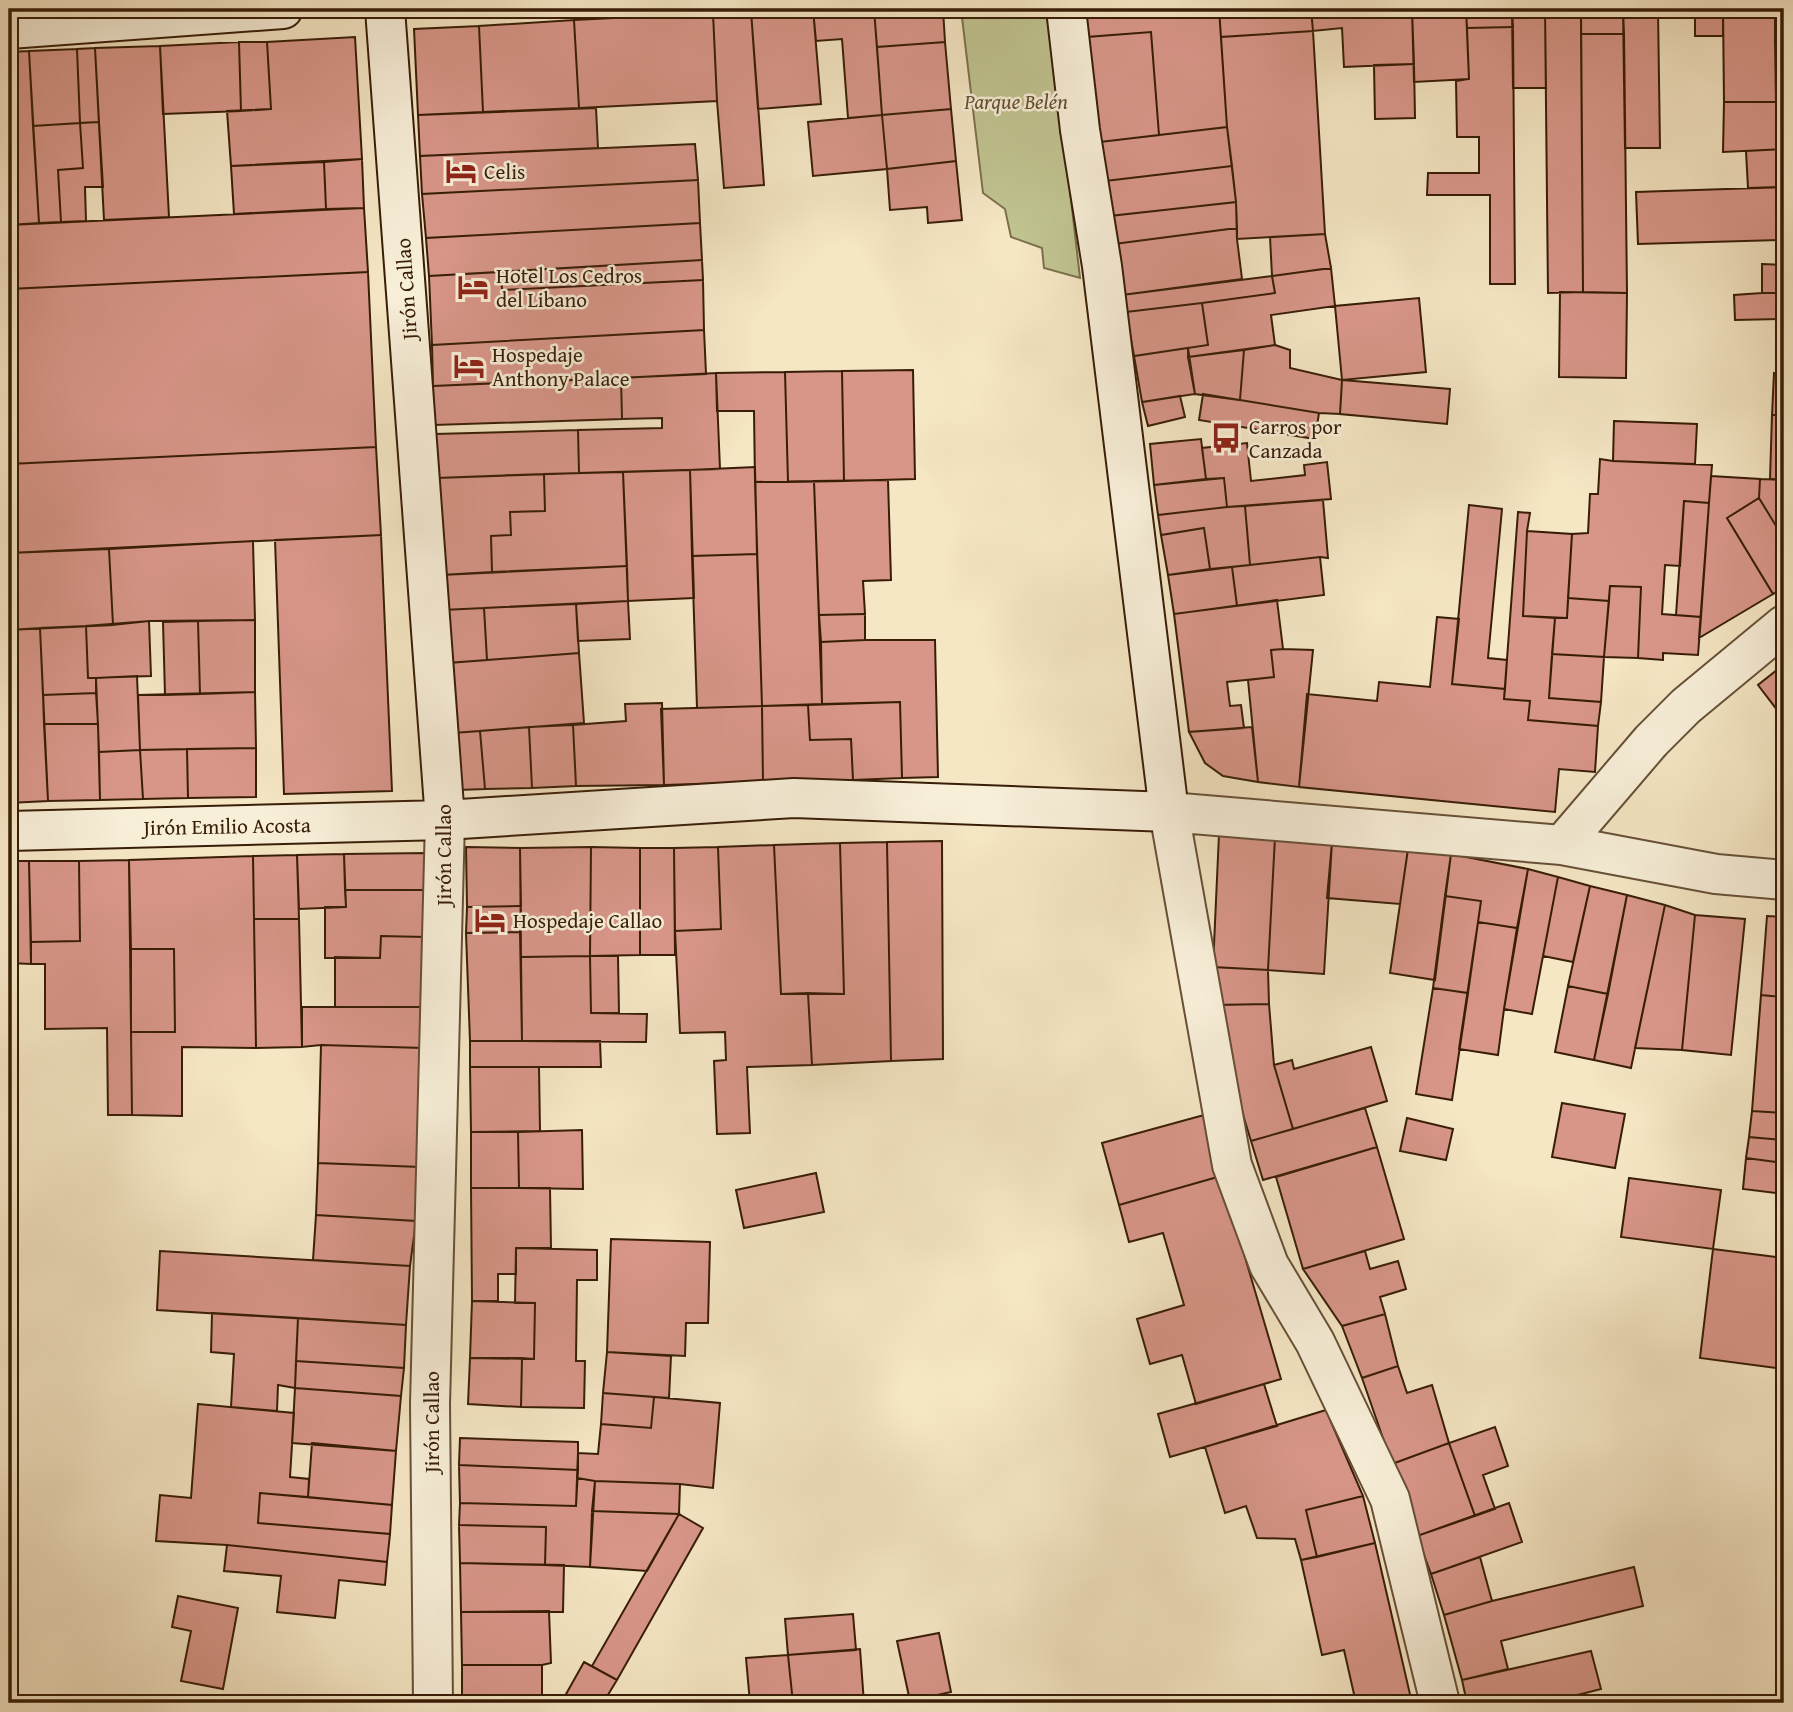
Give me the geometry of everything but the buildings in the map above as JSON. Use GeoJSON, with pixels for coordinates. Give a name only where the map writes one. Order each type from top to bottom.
{"type":"FeatureCollection","features":[{"type":"Feature","properties":{"kind":"street"},"geometry":{"type":"LineString","coordinates":[[9,29],[283,9]]}},
{"type":"Feature","properties":{"kind":"street","name":"Jirón Callao"},"geometry":{"type":"LineString","coordinates":[[385,9],[446,820],[430,1404],[433,1703]]}},
{"type":"Feature","properties":{"kind":"street"},"geometry":{"type":"LineString","coordinates":[[1066,9],[1080,130],[1102,266],[1169,812],[1232,1165],[1269,1265],[1315,1342],[1390,1499],[1440,1703]]}},
{"type":"Feature","properties":{"kind":"street"},"geometry":{"type":"LineString","coordinates":[[1562,845],[1651,741],[1686,706],[1784,625]]}},
{"type":"Feature","properties":{"kind":"street","name":"Jirón Emilio Acosta"},"geometry":{"type":"LineString","coordinates":[[9,831],[446,820],[794,798],[1169,812],[1562,845],[1716,874],[1784,880]]}},
{"type":"Feature","properties":{"kind":"green space","name":"Parque Belén"},"geometry":{"type":"Polygon","coordinates":[[[961,9],[1049,9],[1080,278],[1044,268],[1042,248],[1011,237],[1005,209],[983,193],[961,9]]]}},
{"type":"Feature","properties":{"kind":"place","name":"Celis"},"geometry":{"type":"Point","coordinates":[461,171]}},
{"type":"Feature","properties":{"kind":"place","name":"Hotel Los Cedros del Libano"},"geometry":{"type":"Point","coordinates":[473,287]}},
{"type":"Feature","properties":{"kind":"place","name":"Hospedaje Anthony Palace"},"geometry":{"type":"Point","coordinates":[469,366]}},
{"type":"Feature","properties":{"kind":"place","name":"Carros por Canzada"},"geometry":{"type":"Point","coordinates":[1226,438]}},
{"type":"Feature","properties":{"kind":"place","name":"Hospedaje Callao"},"geometry":{"type":"Point","coordinates":[490,920]}}]}
